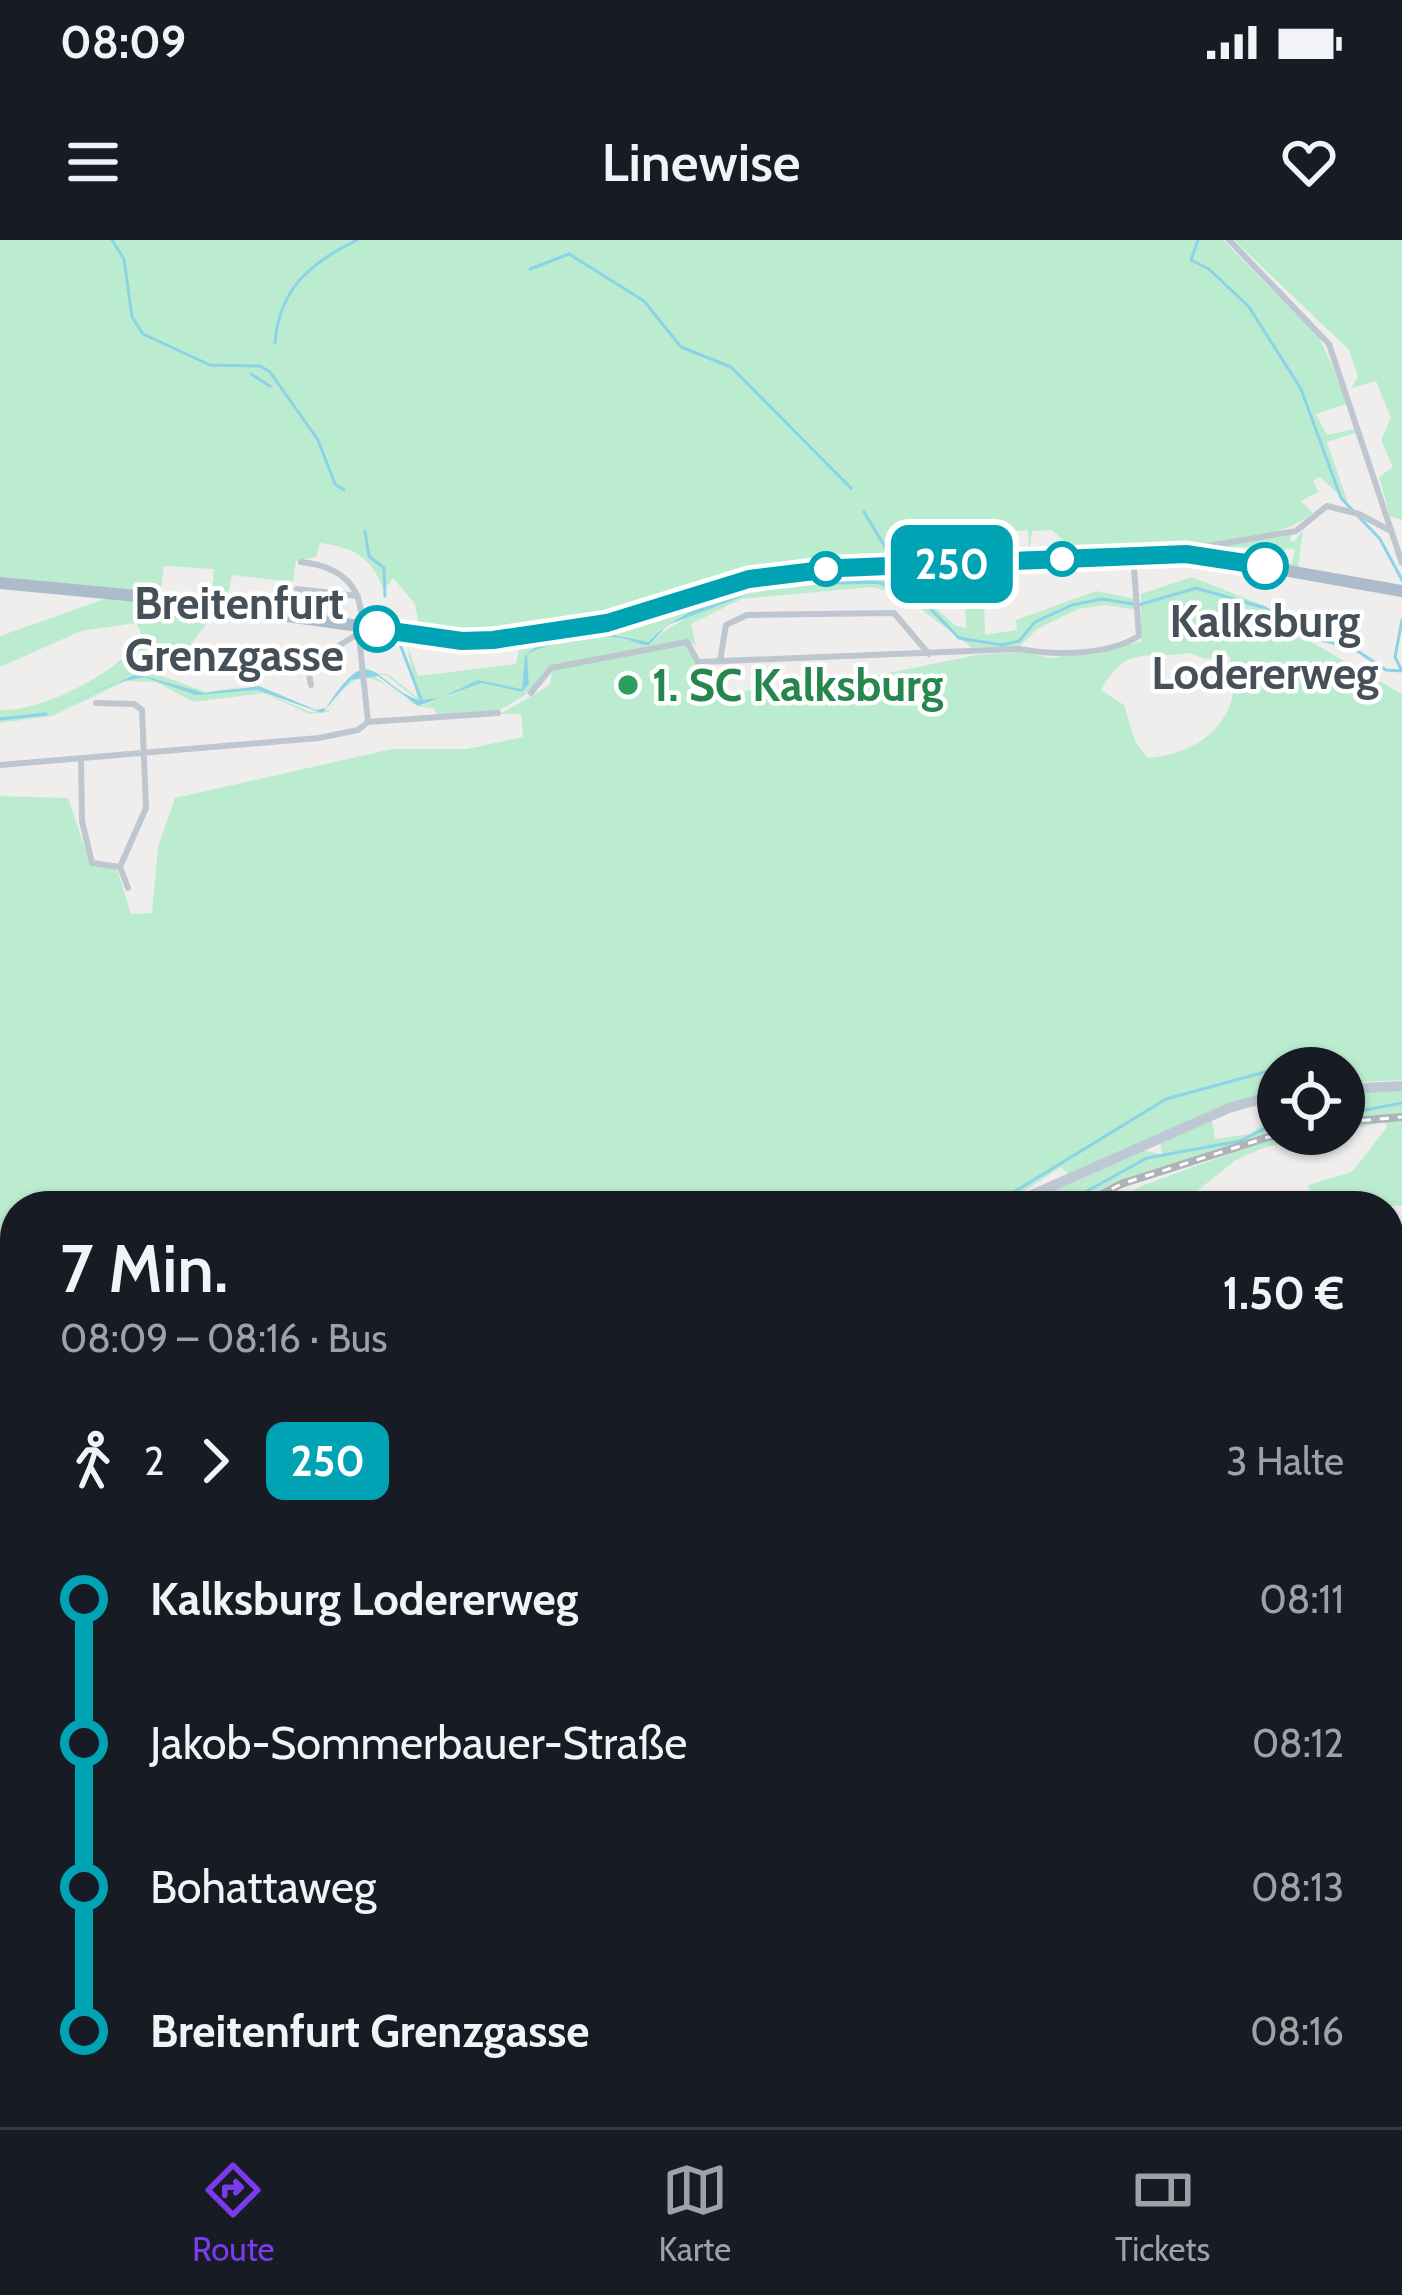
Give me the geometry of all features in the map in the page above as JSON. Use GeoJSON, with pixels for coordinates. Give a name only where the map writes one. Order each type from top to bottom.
{"type":"FeatureCollection","features":[{"type":"Feature","properties":{"kind":"main road"},"geometry":{"type":"LineString","coordinates":[[0,583],[473,641],[584,627],[735,582],[826,569],[1198,554],[1402,591]]}},
{"type":"Feature","properties":{"kind":"main road"},"geometry":{"type":"LineString","coordinates":[[1365,1088],[1402,1086]]}},
{"type":"Feature","properties":{"kind":"main road"},"geometry":{"type":"LineString","coordinates":[[1041,1191],[1257,1100]]}},
{"type":"Feature","properties":{"kind":"street"},"geometry":{"type":"LineString","coordinates":[[1229,240],[1329,344],[1402,562]]}},
{"type":"Feature","properties":{"kind":"street"},"geometry":{"type":"LineString","coordinates":[[1198,554],[1203,547],[1295,531],[1327,506],[1389,530]]}},
{"type":"Feature","properties":{"kind":"street"},"geometry":{"type":"LineString","coordinates":[[531,693],[551,668],[682,643],[692,643],[698,662],[1024,650],[1051,656],[1139,638],[1133,555]]}},
{"type":"Feature","properties":{"kind":"street"},"geometry":{"type":"LineString","coordinates":[[301,562],[339,572],[358,596],[368,722]]}},
{"type":"Feature","properties":{"kind":"street"},"geometry":{"type":"LineString","coordinates":[[297,589],[358,596]]}},
{"type":"Feature","properties":{"kind":"street"},"geometry":{"type":"LineString","coordinates":[[720,661],[726,625],[747,615],[894,613],[929,654]]}},
{"type":"Feature","properties":{"kind":"street"},"geometry":{"type":"LineString","coordinates":[[168,648],[307,665],[359,630]]}},
{"type":"Feature","properties":{"kind":"street"},"geometry":{"type":"LineString","coordinates":[[307,665],[311,685]]}},
{"type":"Feature","properties":{"kind":"street"},"geometry":{"type":"LineString","coordinates":[[95,703],[139,706],[146,753],[144,817],[120,868],[128,889]]}},
{"type":"Feature","properties":{"kind":"street"},"geometry":{"type":"LineString","coordinates":[[0,765],[319,738],[358,730],[368,722],[498,713]]}},
{"type":"Feature","properties":{"kind":"street"},"geometry":{"type":"LineString","coordinates":[[81,760],[82,821],[92,863],[120,868]]}},
{"type":"Feature","properties":{"kind":"green space"},"geometry":{"type":"Polygon","coordinates":[[[0,240],[1223,240],[1319,337],[1349,403],[1316,414],[1327,435],[1355,429],[1355,433],[1327,442],[1348,503],[1320,477],[1313,481],[1319,492],[1301,501],[1313,513],[1268,534],[1201,545],[1076,552],[1052,530],[1032,531],[1029,556],[1028,530],[981,534],[982,561],[924,564],[926,599],[956,626],[966,628],[964,568],[1005,566],[1006,600],[984,602],[985,635],[1017,630],[1016,620],[1096,591],[1135,599],[1135,610],[1106,605],[1078,609],[1037,629],[1018,648],[976,651],[900,593],[870,587],[741,599],[691,624],[696,646],[686,640],[549,666],[530,692],[498,711],[436,715],[434,708],[422,707],[400,695],[421,706],[482,683],[522,692],[529,684],[527,656],[522,689],[478,680],[440,698],[418,700],[387,676],[365,670],[389,675],[417,697],[407,645],[418,676],[516,664],[519,648],[461,647],[478,643],[420,632],[415,604],[393,578],[384,590],[360,556],[320,543],[316,557],[296,561],[293,582],[232,575],[227,603],[211,600],[214,569],[164,566],[160,597],[217,610],[189,647],[138,641],[142,635],[136,623],[81,631],[0,667],[0,636],[113,596],[0,578],[0,240]],[[849,579],[774,585],[703,606],[648,642],[615,635],[592,635],[542,645],[528,654],[600,637],[649,645],[703,611],[780,587],[861,581],[895,588],[921,601],[916,591],[884,583],[849,579]]]}},
{"type":"Feature","properties":{"kind":"green space"},"geometry":{"type":"Polygon","coordinates":[[[1234,240],[1402,240],[1402,520],[1390,516],[1379,477],[1393,467],[1381,440],[1391,418],[1376,381],[1351,388],[1358,377],[1349,350],[1234,240]]]}},
{"type":"Feature","properties":{"kind":"green space"},"geometry":{"type":"Polygon","coordinates":[[[1303,530],[1298,568],[1286,566],[1292,563],[1295,550],[1287,548],[1280,553],[1285,556],[1282,564],[1247,558],[1249,547],[1233,547],[1233,553],[1245,558],[1214,553],[1214,547],[1293,534],[1289,540],[1294,542],[1303,530]]]}},
{"type":"Feature","properties":{"kind":"green space"},"geometry":{"type":"Polygon","coordinates":[[[1192,577],[1267,607],[1271,619],[1402,694],[1402,1080],[1365,1082],[1365,1047],[1257,1047],[1257,1098],[1070,1176],[1061,1167],[1024,1191],[0,1191],[0,796],[68,798],[91,866],[117,869],[131,914],[152,913],[158,847],[175,798],[392,749],[467,749],[523,737],[521,714],[500,714],[550,685],[552,670],[685,644],[693,647],[701,681],[713,693],[835,684],[976,655],[1022,652],[1051,658],[1141,642],[1141,594],[1192,577]],[[1190,653],[1128,660],[1101,690],[1124,705],[1135,741],[1148,758],[1204,739],[1227,712],[1233,695],[1229,656],[1205,659],[1190,653]]]}},
{"type":"Feature","properties":{"kind":"green space"},"geometry":{"type":"Polygon","coordinates":[[[137,644],[164,648],[162,676],[206,692],[248,686],[214,693],[257,690],[311,712],[329,710],[336,701],[328,712],[309,714],[263,693],[194,702],[156,682],[126,681],[52,716],[0,723],[0,710],[35,705],[74,689],[111,668],[137,644]]]}},
{"type":"Feature","properties":{"kind":"green space"},"geometry":{"type":"Polygon","coordinates":[[[1402,1088],[1402,1191],[1310,1191],[1308,1185],[1352,1172],[1387,1127],[1385,1122],[1365,1126],[1365,1089],[1402,1088]]]}},
{"type":"Feature","properties":{"kind":"green space"},"geometry":{"type":"Polygon","coordinates":[[[1212,1120],[1215,1139],[1257,1129],[1257,1151],[1236,1160],[1197,1191],[1132,1191],[1229,1154],[1228,1148],[1124,1180],[1104,1191],[1050,1191],[1143,1150],[1162,1155],[1160,1142],[1212,1120]]]}},
{"type":"Feature","properties":{"kind":"water"},"geometry":{"type":"Polygon","coordinates":[[[872,580],[903,586],[925,599],[877,584],[774,585],[872,580]]]}},
{"type":"Feature","properties":{"kind":"water"},"geometry":{"type":"Polygon","coordinates":[[[770,586],[670,624],[723,598],[770,586]]]}},
{"type":"Feature","properties":{"kind":"water"},"geometry":{"type":"Polygon","coordinates":[[[665,629],[649,645],[612,637],[585,639],[605,633],[648,642],[665,629]]]}},
{"type":"Feature","properties":{"kind":"water"},"geometry":{"type":"Polygon","coordinates":[[[541,642],[566,642],[527,655],[529,684],[522,692],[482,683],[418,706],[378,676],[351,680],[322,713],[257,690],[196,695],[144,677],[117,682],[137,674],[204,693],[259,686],[316,710],[326,708],[353,674],[363,670],[372,671],[418,700],[440,698],[478,680],[522,689],[525,656],[541,642]]]}},
{"type":"Feature","properties":{"kind":"waterway"},"geometry":{"type":"LineString","coordinates":[[112,240],[124,259],[132,317],[143,334],[210,365],[260,366],[270,372],[318,440],[335,484],[344,490]]}},
{"type":"Feature","properties":{"kind":"waterway"},"geometry":{"type":"LineString","coordinates":[[275,343],[283,307],[300,280],[325,258],[357,240]]}},
{"type":"Feature","properties":{"kind":"waterway"},"geometry":{"type":"LineString","coordinates":[[1198,240],[1191,260],[1209,269],[1249,307],[1301,389],[1341,498],[1380,539],[1402,580]]}},
{"type":"Feature","properties":{"kind":"waterway"},"geometry":{"type":"LineString","coordinates":[[530,269],[569,254],[644,301],[681,347],[731,367],[851,488]]}},
{"type":"Feature","properties":{"kind":"waterway"},"geometry":{"type":"LineString","coordinates":[[251,374],[270,386]]}},
{"type":"Feature","properties":{"kind":"waterway"},"geometry":{"type":"LineString","coordinates":[[864,512],[893,560]]}},
{"type":"Feature","properties":{"kind":"waterway"},"geometry":{"type":"LineString","coordinates":[[365,531],[369,556],[384,568],[385,596]]}},
{"type":"Feature","properties":{"kind":"waterway"},"geometry":{"type":"LineString","coordinates":[[900,572],[910,589]]}},
{"type":"Feature","properties":{"kind":"waterway"},"geometry":{"type":"LineString","coordinates":[[920,598],[959,638],[1002,645],[1019,641],[1035,622],[1072,605],[1102,599],[1139,605],[1196,588],[1265,608],[1317,639],[1353,648],[1386,670],[1402,671]]}},
{"type":"Feature","properties":{"kind":"waterway"},"geometry":{"type":"LineString","coordinates":[[1401,669],[1395,657],[1402,620]]}},
{"type":"Feature","properties":{"kind":"waterway"},"geometry":{"type":"LineString","coordinates":[[398,639],[421,699]]}},
{"type":"Feature","properties":{"kind":"waterway"},"geometry":{"type":"LineString","coordinates":[[0,719],[46,714]]}},
{"type":"Feature","properties":{"kind":"waterway"},"geometry":{"type":"LineString","coordinates":[[1016,1191],[1166,1099],[1257,1074]]}},
{"type":"Feature","properties":{"kind":"waterway"},"geometry":{"type":"LineString","coordinates":[[1365,1110],[1402,1103]]}},
{"type":"Feature","properties":{"kind":"waterway"},"geometry":{"type":"LineString","coordinates":[[1087,1191],[1147,1158],[1240,1141],[1257,1132]]}},
{"type":"Feature","properties":{"kind":"railway"},"geometry":{"type":"LineString","coordinates":[[1365,1120],[1402,1117]]}},
{"type":"Feature","properties":{"kind":"railway"},"geometry":{"type":"LineString","coordinates":[[1108,1191],[1257,1141]]}},
{"type":"Feature","properties":{"kind":"bus line","name":"250"},"geometry":{"type":"LineString","coordinates":[[377,629],[462,641],[493,640],[607,623],[749,579],[840,568],[1186,554],[1265,566]]}},
{"type":"Feature","properties":{"kind":"place","name":"Kalksburg Lodererweg"},"geometry":{"type":"Point","coordinates":[1265,566]}},
{"type":"Feature","properties":{"kind":"place","name":"Breitenfurt Grenzgasse"},"geometry":{"type":"Point","coordinates":[377,629]}},
{"type":"Feature","properties":{"kind":"place","name":"1. SC Kalksburg"},"geometry":{"type":"Point","coordinates":[628,685]}}]}
